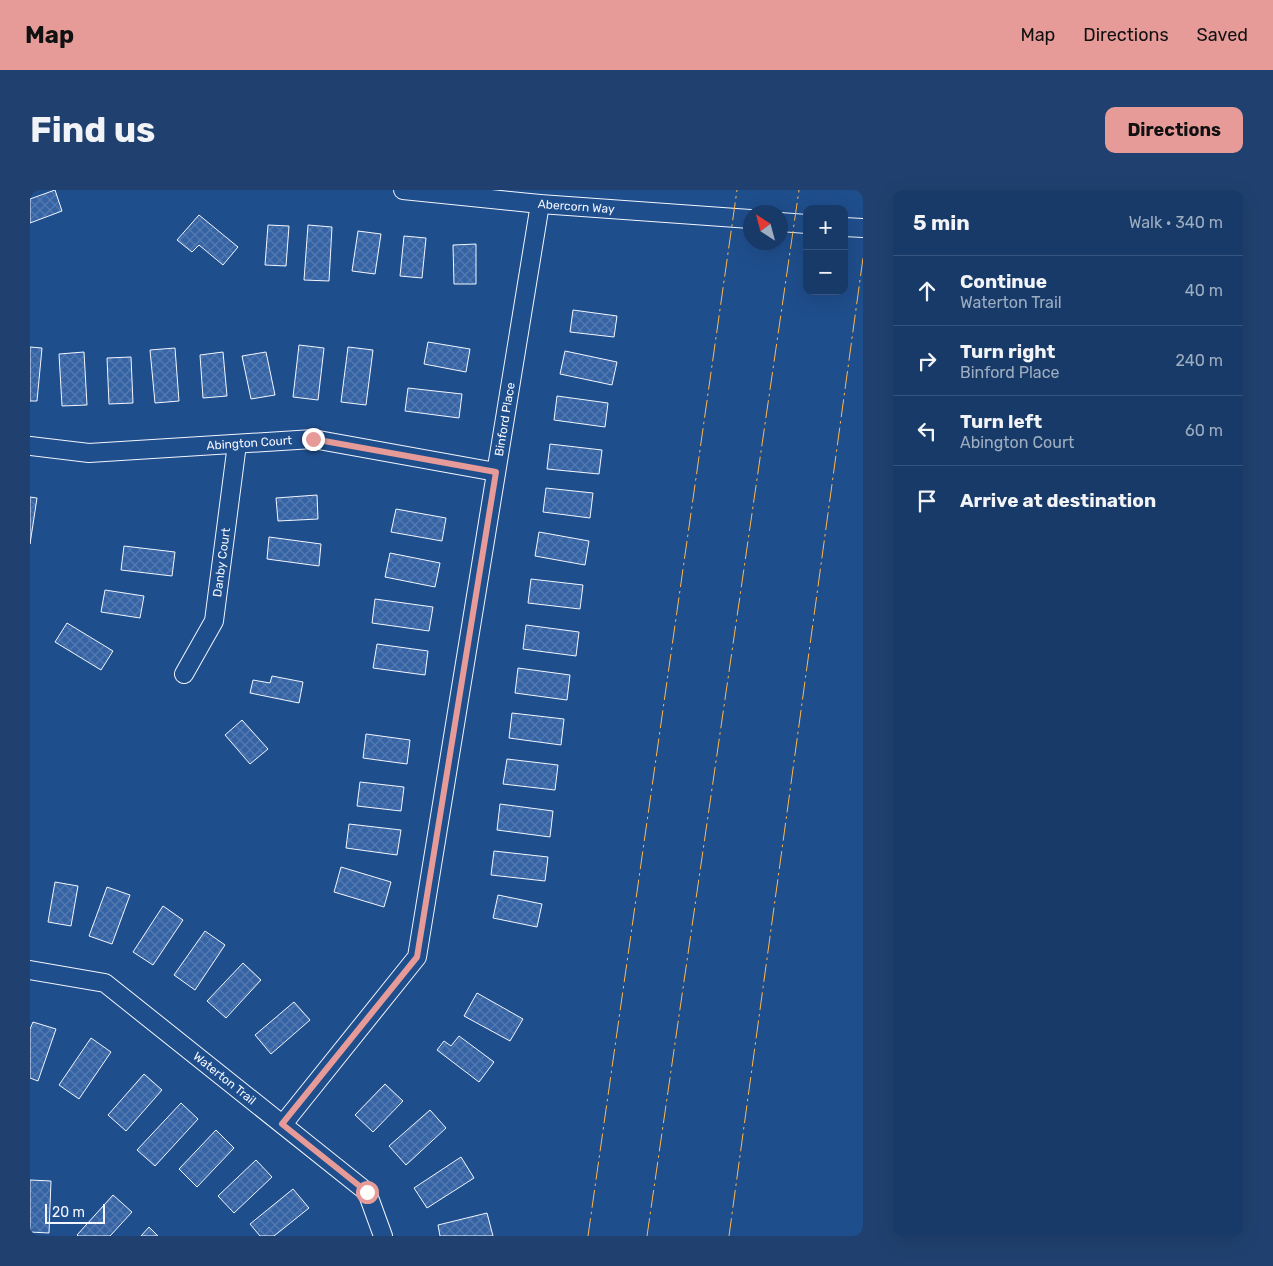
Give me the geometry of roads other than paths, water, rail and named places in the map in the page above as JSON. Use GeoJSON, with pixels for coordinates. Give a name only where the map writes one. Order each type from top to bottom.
{"type":"FeatureCollection","features":[{"type":"Feature","properties":{"kind":"street","name":"Abercorn Way"},"geometry":{"type":"LineString","coordinates":[[403,190],[540,204],[743,219]]}},
{"type":"Feature","properties":{"kind":"street","name":"Binford Place"},"geometry":{"type":"LineString","coordinates":[[282,1124],[417,957],[540,204]]}},
{"type":"Feature","properties":{"kind":"street"},"geometry":{"type":"LineString","coordinates":[[788,223],[803,224]]}},
{"type":"Feature","properties":{"kind":"street"},"geometry":{"type":"LineString","coordinates":[[848,226],[863,228]]}},
{"type":"Feature","properties":{"kind":"street","name":"Abington Court"},"geometry":{"type":"LineString","coordinates":[[30,446],[89,453],[313,439],[496,472]]}},
{"type":"Feature","properties":{"kind":"street","name":"Danby Court"},"geometry":{"type":"LineString","coordinates":[[184,674],[214,621],[236,444]]}},
{"type":"Feature","properties":{"kind":"street","name":"Waterton Trail"},"geometry":{"type":"LineString","coordinates":[[30,970],[105,983],[367,1192],[383,1236]]}}]}
